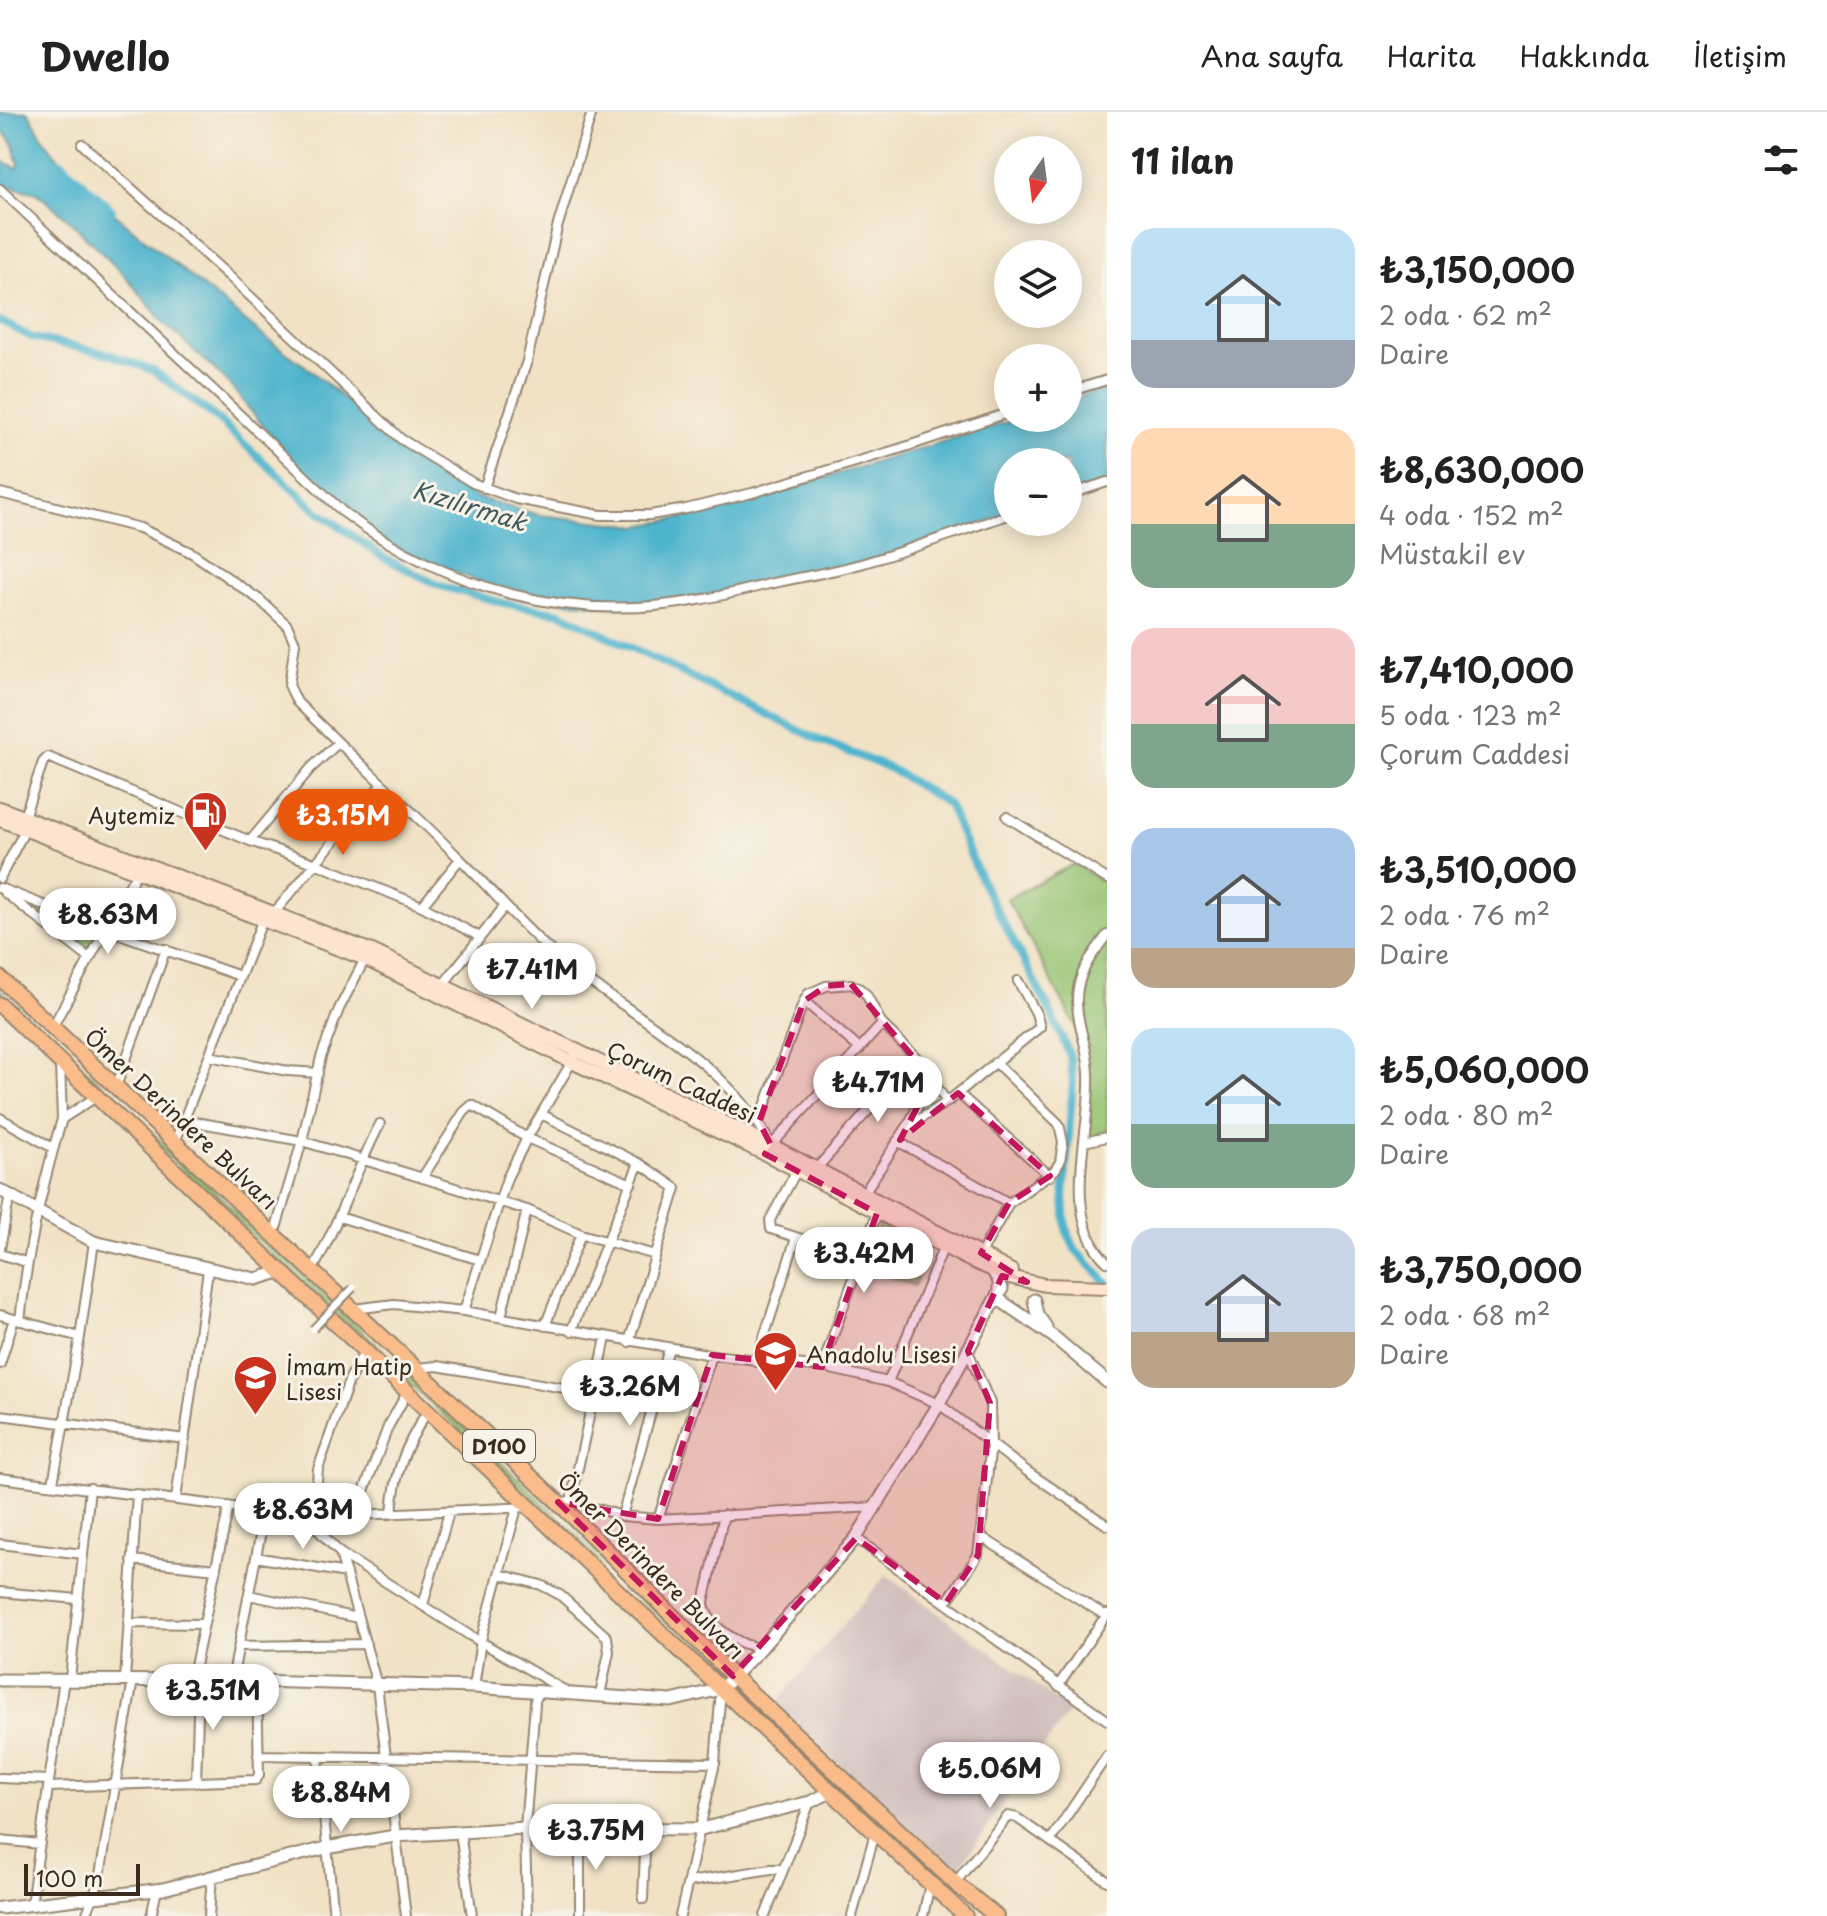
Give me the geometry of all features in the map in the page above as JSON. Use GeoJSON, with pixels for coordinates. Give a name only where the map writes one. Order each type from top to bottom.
{"type":"FeatureCollection","features":[{"type":"Feature","properties":{"kind":"highway","name":"Ömer Derindere Bulvarı"},"geometry":{"type":"LineString","coordinates":[[0,978],[415,1368],[565,1502],[733,1676],[955,1883],[996,1916]]}},
{"type":"Feature","properties":{"kind":"highway","name":"Ömer Derindere Bulvarı"},"geometry":{"type":"LineString","coordinates":[[0,1005],[428,1409],[524,1508],[965,1916]]}},
{"type":"Feature","properties":{"kind":"main road","name":"Çorum Caddesi"},"geometry":{"type":"LineString","coordinates":[[0,808],[25,823],[137,872],[372,951],[575,1058]]}},
{"type":"Feature","properties":{"kind":"main road","name":"Çorum Caddesi"},"geometry":{"type":"LineString","coordinates":[[0,820],[25,823],[268,916],[365,959],[768,1150],[816,1169],[981,1253],[1027,1282]]}},
{"type":"Feature","properties":{"kind":"main road","name":"Çorum Caddesi"},"geometry":{"type":"LineString","coordinates":[[768,1150],[797,1170],[877,1213],[1014,1279],[1045,1285],[1103,1287]]}},
{"type":"Feature","properties":{"kind":"street"},"geometry":{"type":"LineString","coordinates":[[484,488],[527,361],[557,228],[592,112]]}},
{"type":"Feature","properties":{"kind":"street"},"geometry":{"type":"LineString","coordinates":[[82,144],[231,278],[401,439],[447,469],[484,488],[530,502],[577,512],[624,516],[662,513],[752,493],[994,417]]}},
{"type":"Feature","properties":{"kind":"street"},"geometry":{"type":"LineString","coordinates":[[0,189],[343,512],[408,556],[489,589],[539,601],[593,607],[658,605],[696,600],[864,563],[994,520]]}},
{"type":"Feature","properties":{"kind":"street"},"geometry":{"type":"LineString","coordinates":[[1082,388],[1107,380]]}},
{"type":"Feature","properties":{"kind":"street"},"geometry":{"type":"LineString","coordinates":[[1082,490],[1107,482]]}},
{"type":"Feature","properties":{"kind":"street"},"geometry":{"type":"LineString","coordinates":[[0,493],[140,528],[192,553],[260,600],[287,625],[295,643],[289,685],[297,702],[559,958],[706,1067],[759,1122],[768,1150],[882,1024]]}},
{"type":"Feature","properties":{"kind":"street"},"geometry":{"type":"LineString","coordinates":[[250,841],[311,768],[338,743]]}},
{"type":"Feature","properties":{"kind":"street"},"geometry":{"type":"LineString","coordinates":[[0,878],[25,823],[43,762],[48,757],[250,841],[422,906],[480,937]]}},
{"type":"Feature","properties":{"kind":"street"},"geometry":{"type":"LineString","coordinates":[[175,1142],[240,976],[268,916],[317,864],[381,785]]}},
{"type":"Feature","properties":{"kind":"street"},"geometry":{"type":"LineString","coordinates":[[1007,817],[1107,879]]}},
{"type":"Feature","properties":{"kind":"street"},"geometry":{"type":"LineString","coordinates":[[422,906],[460,859]]}},
{"type":"Feature","properties":{"kind":"street"},"geometry":{"type":"LineString","coordinates":[[53,1026],[137,872]]}},
{"type":"Feature","properties":{"kind":"street"},"geometry":{"type":"LineString","coordinates":[[0,888],[240,976]]}},
{"type":"Feature","properties":{"kind":"street"},"geometry":{"type":"LineString","coordinates":[[0,888],[89,958]]}},
{"type":"Feature","properties":{"kind":"street"},"geometry":{"type":"LineString","coordinates":[[441,987],[504,907]]}},
{"type":"Feature","properties":{"kind":"street"},"geometry":{"type":"LineString","coordinates":[[1107,935],[1086,964],[1078,987],[1077,1011],[1089,1074],[1082,1196],[1084,1225],[1091,1244],[1107,1262]]}},
{"type":"Feature","properties":{"kind":"street"},"geometry":{"type":"LineString","coordinates":[[116,1087],[166,949]]}},
{"type":"Feature","properties":{"kind":"street"},"geometry":{"type":"LineString","coordinates":[[274,1235],[318,1073],[339,1009],[365,959]]}},
{"type":"Feature","properties":{"kind":"street"},"geometry":{"type":"LineString","coordinates":[[907,1127],[947,1102],[1040,1027],[1036,1013],[1018,981]]}},
{"type":"Feature","properties":{"kind":"street"},"geometry":{"type":"LineString","coordinates":[[759,1122],[804,1001],[808,994],[826,986],[851,984],[866,994],[882,1024],[916,1057],[947,1102]]}},
{"type":"Feature","properties":{"kind":"street"},"geometry":{"type":"LineString","coordinates":[[804,1001],[860,1049]]}},
{"type":"Feature","properties":{"kind":"street"},"geometry":{"type":"LineString","coordinates":[[209,1056],[288,1071],[318,1073]]}},
{"type":"Feature","properties":{"kind":"street"},"geometry":{"type":"LineString","coordinates":[[816,1169],[916,1057]]}},
{"type":"Feature","properties":{"kind":"street"},"geometry":{"type":"LineString","coordinates":[[464,1311],[507,1178],[575,1058]]}},
{"type":"Feature","properties":{"kind":"street"},"geometry":{"type":"LineString","coordinates":[[981,1253],[1009,1203],[1050,1176],[1060,1162],[1063,1142],[1062,1129],[995,1062]]}},
{"type":"Feature","properties":{"kind":"street"},"geometry":{"type":"LineString","coordinates":[[0,1364],[17,1320],[37,1208],[62,1119],[60,1063]]}},
{"type":"Feature","properties":{"kind":"street"},"geometry":{"type":"LineString","coordinates":[[864,1193],[907,1127],[932,1079]]}},
{"type":"Feature","properties":{"kind":"street"},"geometry":{"type":"LineString","coordinates":[[958,1093],[1050,1176]]}},
{"type":"Feature","properties":{"kind":"street"},"geometry":{"type":"LineString","coordinates":[[62,1119],[96,1097]]}},
{"type":"Feature","properties":{"kind":"street"},"geometry":{"type":"LineString","coordinates":[[422,1178],[466,1109],[472,1105],[527,1138],[631,1184]]}},
{"type":"Feature","properties":{"kind":"street"},"geometry":{"type":"LineString","coordinates":[[541,1114],[639,1163],[676,1188],[629,1342]]}},
{"type":"Feature","properties":{"kind":"street"},"geometry":{"type":"LineString","coordinates":[[0,1118],[53,1148]]}},
{"type":"Feature","properties":{"kind":"street"},"geometry":{"type":"LineString","coordinates":[[184,1120],[302,1141],[527,1210],[581,1234],[655,1255]]}},
{"type":"Feature","properties":{"kind":"street"},"geometry":{"type":"LineString","coordinates":[[312,1271],[380,1124]]}},
{"type":"Feature","properties":{"kind":"street"},"geometry":{"type":"LineString","coordinates":[[1084,1142],[1107,1137]]}},
{"type":"Feature","properties":{"kind":"street"},"geometry":{"type":"LineString","coordinates":[[897,1141],[1009,1203]]}},
{"type":"Feature","properties":{"kind":"street"},"geometry":{"type":"LineString","coordinates":[[571,1331],[639,1163]]}},
{"type":"Feature","properties":{"kind":"street"},"geometry":{"type":"LineString","coordinates":[[797,1170],[769,1225],[773,1231],[860,1258]]}},
{"type":"Feature","properties":{"kind":"street"},"geometry":{"type":"LineString","coordinates":[[26,1262],[0,1251],[5,1192],[94,1242],[256,1279],[283,1271]]}},
{"type":"Feature","properties":{"kind":"street"},"geometry":{"type":"LineString","coordinates":[[501,1317],[527,1210]]}},
{"type":"Feature","properties":{"kind":"street"},"geometry":{"type":"LineString","coordinates":[[822,1367],[877,1213]]}},
{"type":"Feature","properties":{"kind":"street"},"geometry":{"type":"LineString","coordinates":[[339,1217],[480,1260]]}},
{"type":"Feature","properties":{"kind":"street"},"geometry":{"type":"LineString","coordinates":[[545,1326],[581,1234]]}},
{"type":"Feature","properties":{"kind":"street"},"geometry":{"type":"LineString","coordinates":[[756,1362],[796,1238]]}},
{"type":"Feature","properties":{"kind":"street"},"geometry":{"type":"LineString","coordinates":[[53,1483],[94,1242]]}},
{"type":"Feature","properties":{"kind":"street"},"geometry":{"type":"LineString","coordinates":[[888,1382],[944,1246]]}},
{"type":"Feature","properties":{"kind":"street"},"geometry":{"type":"LineString","coordinates":[[176,1499],[208,1270]]}},
{"type":"Feature","properties":{"kind":"street"},"geometry":{"type":"LineString","coordinates":[[992,1270],[999,1281],[997,1299]]}},
{"type":"Feature","properties":{"kind":"street"},"geometry":{"type":"LineString","coordinates":[[0,1680],[232,1680],[474,1687],[671,1701],[721,1689],[761,1648],[856,1538],[939,1404],[997,1299],[1014,1279]]}},
{"type":"Feature","properties":{"kind":"street"},"geometry":{"type":"LineString","coordinates":[[1027,1282],[1038,1317],[1054,1337]]}},
{"type":"Feature","properties":{"kind":"street"},"geometry":{"type":"LineString","coordinates":[[1017,1311],[1028,1310],[1037,1290],[1045,1285]]}},
{"type":"Feature","properties":{"kind":"street"},"geometry":{"type":"LineString","coordinates":[[313,1329],[353,1288]]}},
{"type":"Feature","properties":{"kind":"street"},"geometry":{"type":"LineString","coordinates":[[997,1299],[1054,1337],[1107,1382]]}},
{"type":"Feature","properties":{"kind":"street"},"geometry":{"type":"LineString","coordinates":[[353,1309],[394,1304],[464,1311],[756,1362],[822,1367],[888,1382],[939,1404],[991,1445],[1107,1525]]}},
{"type":"Feature","properties":{"kind":"street"},"geometry":{"type":"LineString","coordinates":[[0,1315],[80,1337]]}},
{"type":"Feature","properties":{"kind":"street"},"geometry":{"type":"LineString","coordinates":[[606,1338],[565,1502],[622,1516],[658,1519],[876,1507]]}},
{"type":"Feature","properties":{"kind":"street"},"geometry":{"type":"LineString","coordinates":[[622,1516],[669,1348]]}},
{"type":"Feature","properties":{"kind":"street"},"geometry":{"type":"LineString","coordinates":[[366,1351],[350,1378],[318,1469],[314,1517],[318,1530],[340,1553],[569,1693]]}},
{"type":"Feature","properties":{"kind":"street"},"geometry":{"type":"LineString","coordinates":[[946,1603],[978,1555],[991,1445],[990,1403],[968,1351]]}},
{"type":"Feature","properties":{"kind":"street"},"geometry":{"type":"LineString","coordinates":[[658,1519],[712,1355]]}},
{"type":"Feature","properties":{"kind":"street"},"geometry":{"type":"LineString","coordinates":[[415,1368],[437,1366],[593,1393]]}},
{"type":"Feature","properties":{"kind":"street"},"geometry":{"type":"LineString","coordinates":[[355,1515],[388,1427],[408,1390]]}},
{"type":"Feature","properties":{"kind":"street"},"geometry":{"type":"LineString","coordinates":[[392,1514],[394,1486],[402,1457],[428,1409]]}},
{"type":"Feature","properties":{"kind":"street"},"geometry":{"type":"LineString","coordinates":[[0,1415],[185,1439]]}},
{"type":"Feature","properties":{"kind":"street"},"geometry":{"type":"LineString","coordinates":[[0,1478],[314,1517],[524,1508],[499,1574],[481,1640],[474,1687]]}},
{"type":"Feature","properties":{"kind":"street"},"geometry":{"type":"LineString","coordinates":[[31,1904],[67,1679],[90,1488]]}},
{"type":"Feature","properties":{"kind":"street"},"geometry":{"type":"LineString","coordinates":[[86,1916],[99,1881],[129,1680],[128,1623],[137,1494]]}},
{"type":"Feature","properties":{"kind":"street"},"geometry":{"type":"LineString","coordinates":[[196,1783],[195,1680],[229,1506]]}},
{"type":"Feature","properties":{"kind":"street"},"geometry":{"type":"LineString","coordinates":[[232,1680],[265,1511]]}},
{"type":"Feature","properties":{"kind":"street"},"geometry":{"type":"LineString","coordinates":[[423,1605],[449,1512]]}},
{"type":"Feature","properties":{"kind":"street"},"geometry":{"type":"LineString","coordinates":[[724,1515],[704,1602],[705,1611],[734,1640],[761,1648]]}},
{"type":"Feature","properties":{"kind":"street"},"geometry":{"type":"LineString","coordinates":[[980,1536],[1106,1615],[1058,1686]]}},
{"type":"Feature","properties":{"kind":"street"},"geometry":{"type":"LineString","coordinates":[[856,1538],[1107,1720]]}},
{"type":"Feature","properties":{"kind":"street"},"geometry":{"type":"LineString","coordinates":[[0,1544],[83,1554]]}},
{"type":"Feature","properties":{"kind":"street"},"geometry":{"type":"LineString","coordinates":[[340,1553],[377,1685],[406,1916]]}},
{"type":"Feature","properties":{"kind":"street"},"geometry":{"type":"LineString","coordinates":[[256,1557],[346,1573]]}},
{"type":"Feature","properties":{"kind":"street"},"geometry":{"type":"LineString","coordinates":[[132,1560],[216,1569]]}},
{"type":"Feature","properties":{"kind":"street"},"geometry":{"type":"LineString","coordinates":[[499,1574],[541,1585],[560,1595],[607,1637],[609,1652],[600,1695]]}},
{"type":"Feature","properties":{"kind":"street"},"geometry":{"type":"LineString","coordinates":[[0,1592],[78,1599]]}},
{"type":"Feature","properties":{"kind":"street"},"geometry":{"type":"LineString","coordinates":[[249,1595],[358,1618]]}},
{"type":"Feature","properties":{"kind":"street"},"geometry":{"type":"LineString","coordinates":[[128,1623],[204,1624]]}},
{"type":"Feature","properties":{"kind":"street"},"geometry":{"type":"LineString","coordinates":[[239,1646],[366,1644]]}},
{"type":"Feature","properties":{"kind":"street"},"geometry":{"type":"LineString","coordinates":[[0,1778],[48,1784],[114,1786],[256,1780],[257,1681]]}},
{"type":"Feature","properties":{"kind":"street"},"geometry":{"type":"LineString","coordinates":[[680,1916],[715,1763],[721,1689]]}},
{"type":"Feature","properties":{"kind":"street"},"geometry":{"type":"LineString","coordinates":[[527,1916],[525,1828],[536,1691]]}},
{"type":"Feature","properties":{"kind":"street"},"geometry":{"type":"LineString","coordinates":[[258,1755],[715,1763]]}},
{"type":"Feature","properties":{"kind":"street"},"geometry":{"type":"LineString","coordinates":[[318,1756],[334,1916]]}},
{"type":"Feature","properties":{"kind":"street"},"geometry":{"type":"LineString","coordinates":[[1050,1841],[1107,1756]]}},
{"type":"Feature","properties":{"kind":"street"},"geometry":{"type":"LineString","coordinates":[[0,1908],[157,1890],[326,1848],[395,1836],[525,1828],[701,1829],[810,1802],[831,1792]]}},
{"type":"Feature","properties":{"kind":"street"},"geometry":{"type":"LineString","coordinates":[[765,1916],[810,1802]]}},
{"type":"Feature","properties":{"kind":"street"},"geometry":{"type":"LineString","coordinates":[[955,1883],[1008,1816],[1017,1818],[1104,1879],[1107,1869]]}},
{"type":"Feature","properties":{"kind":"street"},"geometry":{"type":"LineString","coordinates":[[580,1828],[580,1916]]}},
{"type":"Feature","properties":{"kind":"street"},"geometry":{"type":"LineString","coordinates":[[643,1899],[646,1828]]}},
{"type":"Feature","properties":{"kind":"street"},"geometry":{"type":"LineString","coordinates":[[460,1832],[472,1916]]}},
{"type":"Feature","properties":{"kind":"street"},"geometry":{"type":"LineString","coordinates":[[852,1916],[875,1833]]}},
{"type":"Feature","properties":{"kind":"street"},"geometry":{"type":"LineString","coordinates":[[0,1840],[40,1844]]}},
{"type":"Feature","properties":{"kind":"street"},"geometry":{"type":"LineString","coordinates":[[689,1882],[783,1869]]}},
{"type":"Feature","properties":{"kind":"street"},"geometry":{"type":"LineString","coordinates":[[209,1916],[212,1876]]}},
{"type":"Feature","properties":{"kind":"street"},"geometry":{"type":"LineString","coordinates":[[923,1916],[930,1884]]}},
{"type":"Feature","properties":{"kind":"street"},"geometry":{"type":"LineString","coordinates":[[151,1916],[157,1890]]}},
{"type":"Feature","properties":{"kind":"highlighted area"},"geometry":{"type":"Polygon","coordinates":[[[851,984],[932,1079],[900,1140],[958,1093],[1050,1176],[1009,1203],[981,1253],[1027,1282],[1002,1276],[968,1351],[990,1403],[978,1555],[946,1603],[856,1538],[733,1676],[558,1502],[658,1519],[712,1355],[822,1367],[877,1213],[765,1154],[771,1145],[759,1122],[804,1001],[826,986],[851,984]]]}},
{"type":"Feature","properties":{"kind":"shaded area"},"geometry":{"type":"Polygon","coordinates":[[[886,1575],[1070,1710],[953,1876],[776,1703],[886,1575]]]}},
{"type":"Feature","properties":{"kind":"green space"},"geometry":{"type":"Polygon","coordinates":[[[1074,864],[1107,884],[1107,1137],[1084,1142],[1085,1082],[1080,1034],[1007,899],[1074,864]]]}},
{"type":"Feature","properties":{"kind":"green space"},"geometry":{"type":"Polygon","coordinates":[[[31,906],[99,932],[87,953],[31,906]]]}},
{"type":"Feature","properties":{"kind":"green space"},"geometry":{"type":"Polygon","coordinates":[[[0,989],[675,1628],[635,1595],[0,998],[0,989]]]}},
{"type":"Feature","properties":{"kind":"green space"},"geometry":{"type":"Polygon","coordinates":[[[880,1222],[925,1248],[925,1260],[914,1286],[864,1266],[880,1222]]]}},
{"type":"Feature","properties":{"kind":"water"},"geometry":{"type":"Polygon","coordinates":[[[0,112],[28,112],[43,138],[80,186],[262,335],[309,369],[412,457],[478,498],[539,515],[639,526],[713,512],[994,426],[994,432],[1082,432],[1082,396],[1107,388],[1107,482],[1082,490],[1082,448],[994,448],[994,520],[864,563],[696,600],[622,607],[514,596],[389,545],[306,479],[226,380],[163,322],[127,278],[67,218],[37,193],[0,184],[0,174],[3,172],[0,160],[17,168],[19,165],[14,145],[0,128],[0,112]]]}},
{"type":"Feature","properties":{"kind":"waterway","name":"Kızılırmak"},"geometry":{"type":"LineString","coordinates":[[60,165],[109,211]]}},
{"type":"Feature","properties":{"kind":"waterway"},"geometry":{"type":"LineString","coordinates":[[0,321],[33,338],[109,354],[154,371],[215,417],[316,510],[384,558],[440,586],[503,603],[561,613],[819,740],[891,769],[948,804],[983,884],[1047,1005],[1070,1056],[1073,1082],[1064,1195],[1066,1229],[1075,1249],[1107,1283]]}},
{"type":"Feature","properties":{"kind":"place","name":"Aytemiz"},"geometry":{"type":"Point","coordinates":[206,853]}},
{"type":"Feature","properties":{"kind":"place","name":"Anadolu Lisesi"},"geometry":{"type":"Point","coordinates":[775,1392]}},
{"type":"Feature","properties":{"kind":"place","name":"İmam Hatip Lisesi"},"geometry":{"type":"Point","coordinates":[255,1417]}}]}
